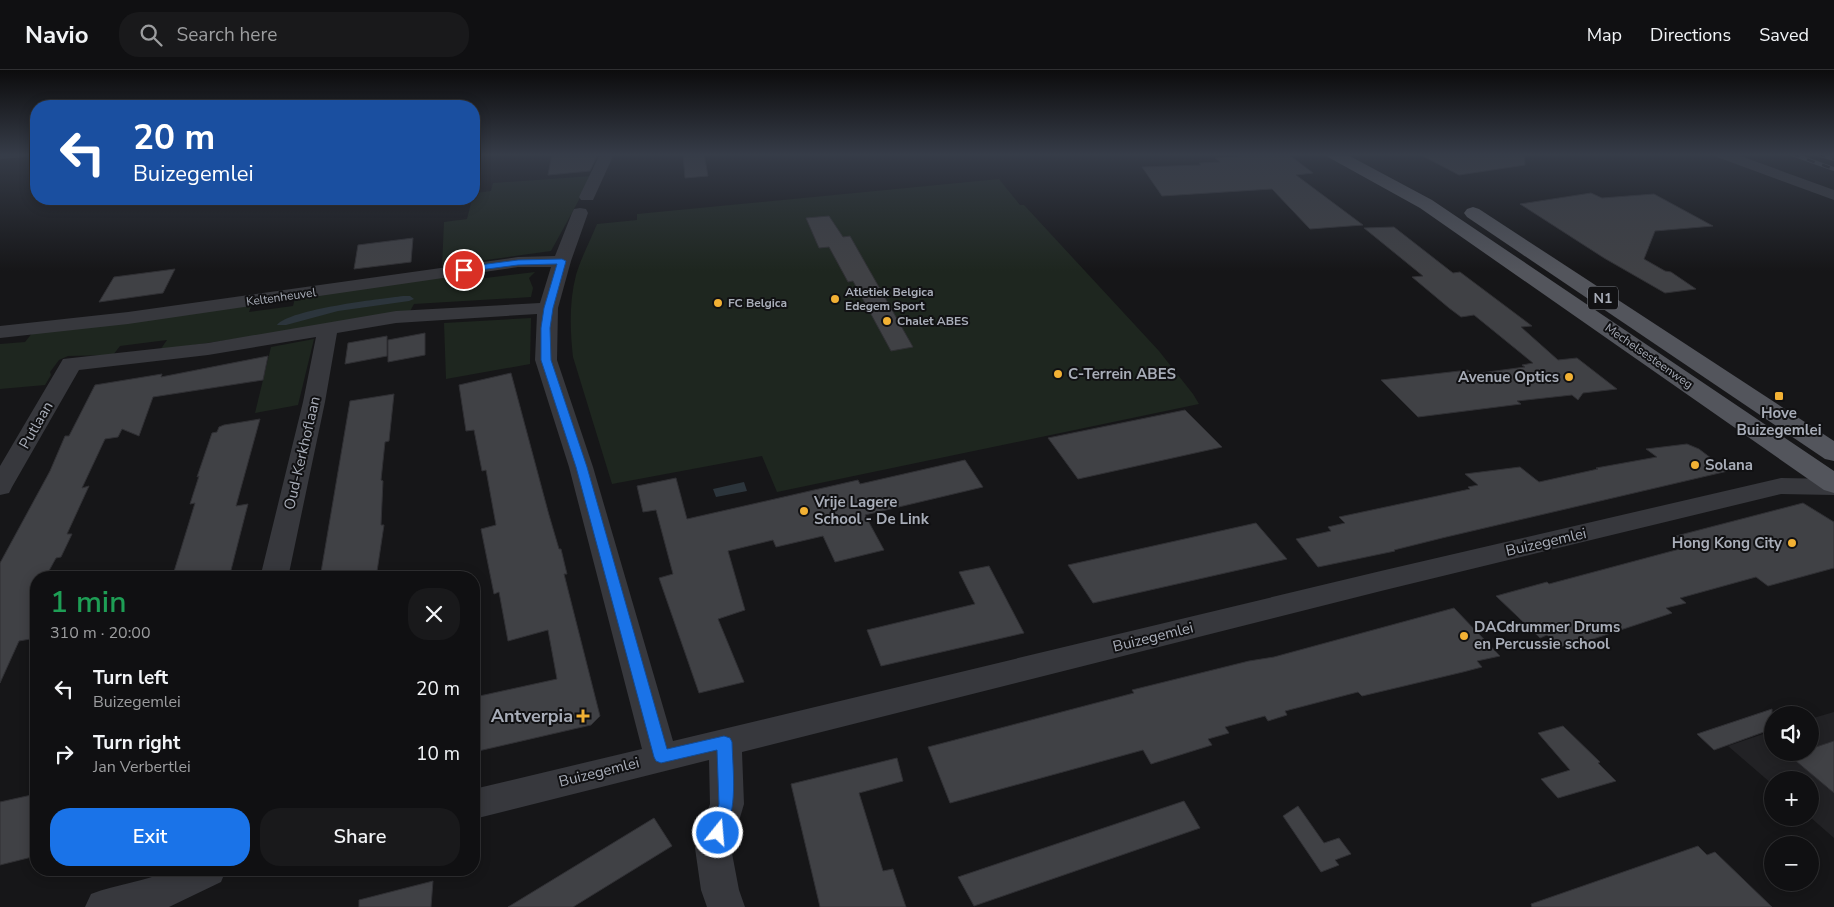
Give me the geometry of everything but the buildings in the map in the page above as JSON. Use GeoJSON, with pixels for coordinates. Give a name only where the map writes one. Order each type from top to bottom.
{"type":"FeatureCollection","features":[{"type":"Feature","properties":{"kind":"main road","name":"Mechelsesteenweg"},"geometry":{"type":"LineString","coordinates":[[1406,193],[1426,204],[1834,486]]}},
{"type":"Feature","properties":{"kind":"main road","name":"Mechelsesteenweg"},"geometry":{"type":"LineString","coordinates":[[1439,193],[1577,281],[1834,453]]}},
{"type":"Feature","properties":{"kind":"street"},"geometry":{"type":"LineString","coordinates":[[589,193],[562,261],[548,308],[546,360],[581,467],[661,757]]}},
{"type":"Feature","properties":{"kind":"street","name":"Keltenheuvel"},"geometry":{"type":"LineString","coordinates":[[0,332],[138,316],[518,262],[562,261]]}},
{"type":"Feature","properties":{"kind":"street"},"geometry":{"type":"LineString","coordinates":[[328,329],[396,317],[548,308]]}},
{"type":"Feature","properties":{"kind":"street","name":"Putlaan"},"geometry":{"type":"LineString","coordinates":[[0,487],[71,364],[208,348],[328,329]]}},
{"type":"Feature","properties":{"kind":"street","name":"Oud-Kerkhoflaan"},"geometry":{"type":"LineString","coordinates":[[276,571],[314,402],[328,329]]}},
{"type":"Feature","properties":{"kind":"street","name":"Buizegemlei"},"geometry":{"type":"LineString","coordinates":[[480,802],[1384,580],[1781,486],[1834,486]]}},
{"type":"Feature","properties":{"kind":"street"},"geometry":{"type":"LineString","coordinates":[[724,742],[727,804],[713,848],[720,890],[726,907]]}},
{"type":"Feature","properties":{"kind":"street"},"geometry":{"type":"LineString","coordinates":[[104,907],[158,894],[196,876]]}},
{"type":"Feature","properties":{"kind":"shaded area"},"geometry":{"type":"Polygon","coordinates":[[[480,193],[583,193],[551,251],[442,266],[444,222],[467,219],[470,205],[480,205],[480,193]]]}},
{"type":"Feature","properties":{"kind":"shaded area"},"geometry":{"type":"Polygon","coordinates":[[[854,193],[1010,193],[1020,205],[1024,205],[1159,351],[1199,404],[777,492],[762,456],[612,484],[573,357],[571,306],[576,275],[597,224],[637,220],[637,214],[854,193]]]}},
{"type":"Feature","properties":{"kind":"shaded area"},"geometry":{"type":"Polygon","coordinates":[[[535,272],[529,278],[533,288],[531,297],[414,304],[409,313],[160,350],[167,340],[120,346],[113,355],[68,356],[59,360],[50,372],[51,375],[45,385],[0,389],[0,344],[25,342],[33,332],[252,304],[249,312],[293,306],[295,298],[461,273],[461,281],[535,272]]]}},
{"type":"Feature","properties":{"kind":"shaded area"},"geometry":{"type":"Polygon","coordinates":[[[410,296],[414,299],[338,311],[286,325],[277,325],[285,319],[299,314],[356,302],[410,296]]]}},
{"type":"Feature","properties":{"kind":"shaded area"},"geometry":{"type":"Polygon","coordinates":[[[531,318],[530,364],[446,379],[444,323],[531,318]]]}},
{"type":"Feature","properties":{"kind":"shaded area"},"geometry":{"type":"Polygon","coordinates":[[[314,339],[298,405],[255,413],[271,347],[314,339]]]}},
{"type":"Feature","properties":{"kind":"shaded area"},"geometry":{"type":"Polygon","coordinates":[[[744,482],[747,491],[716,497],[713,489],[744,482]]]}},
{"type":"Feature","properties":{"kind":"shaded area"},"geometry":{"type":"Polygon","coordinates":[[[1834,712],[1834,838],[1819,825],[1819,771],[1764,771],[1764,777],[1728,746],[1764,734],[1764,761],[1819,761],[1819,716],[1834,712]]]}},
{"type":"Feature","properties":{"kind":"place","name":"Atletiek Belgica Edegem Sport"},"geometry":{"type":"Point","coordinates":[835,299]}},
{"type":"Feature","properties":{"kind":"place","name":"FC Belgica"},"geometry":{"type":"Point","coordinates":[718,303]}},
{"type":"Feature","properties":{"kind":"place","name":"Chalet ABES"},"geometry":{"type":"Point","coordinates":[887,321]}},
{"type":"Feature","properties":{"kind":"place","name":"C-Terrein ABES"},"geometry":{"type":"Point","coordinates":[1058,374]}},
{"type":"Feature","properties":{"kind":"place","name":"Avenue Optics"},"geometry":{"type":"Point","coordinates":[1569,377]}},
{"type":"Feature","properties":{"kind":"place","name":"Hove Buizegemlei"},"geometry":{"type":"Point","coordinates":[1779,396]}},
{"type":"Feature","properties":{"kind":"place","name":"Solana"},"geometry":{"type":"Point","coordinates":[1695,465]}},
{"type":"Feature","properties":{"kind":"place","name":"Vrije Lagere School - De Link"},"geometry":{"type":"Point","coordinates":[804,511]}},
{"type":"Feature","properties":{"kind":"place","name":"Hong Kong City"},"geometry":{"type":"Point","coordinates":[1792,543]}},
{"type":"Feature","properties":{"kind":"place","name":"DACdrummer Drums en Percussie school"},"geometry":{"type":"Point","coordinates":[1464,636]}},
{"type":"Feature","properties":{"kind":"place","name":"Antverpia"},"geometry":{"type":"Point","coordinates":[583,716]}},
{"type":"Feature","properties":{"kind":"route"},"geometry":{"type":"LineString","coordinates":[[464,270],[518,262],[562,261],[548,308],[546,360],[581,467],[661,757],[724,742],[727,804],[718,833]]}}]}
